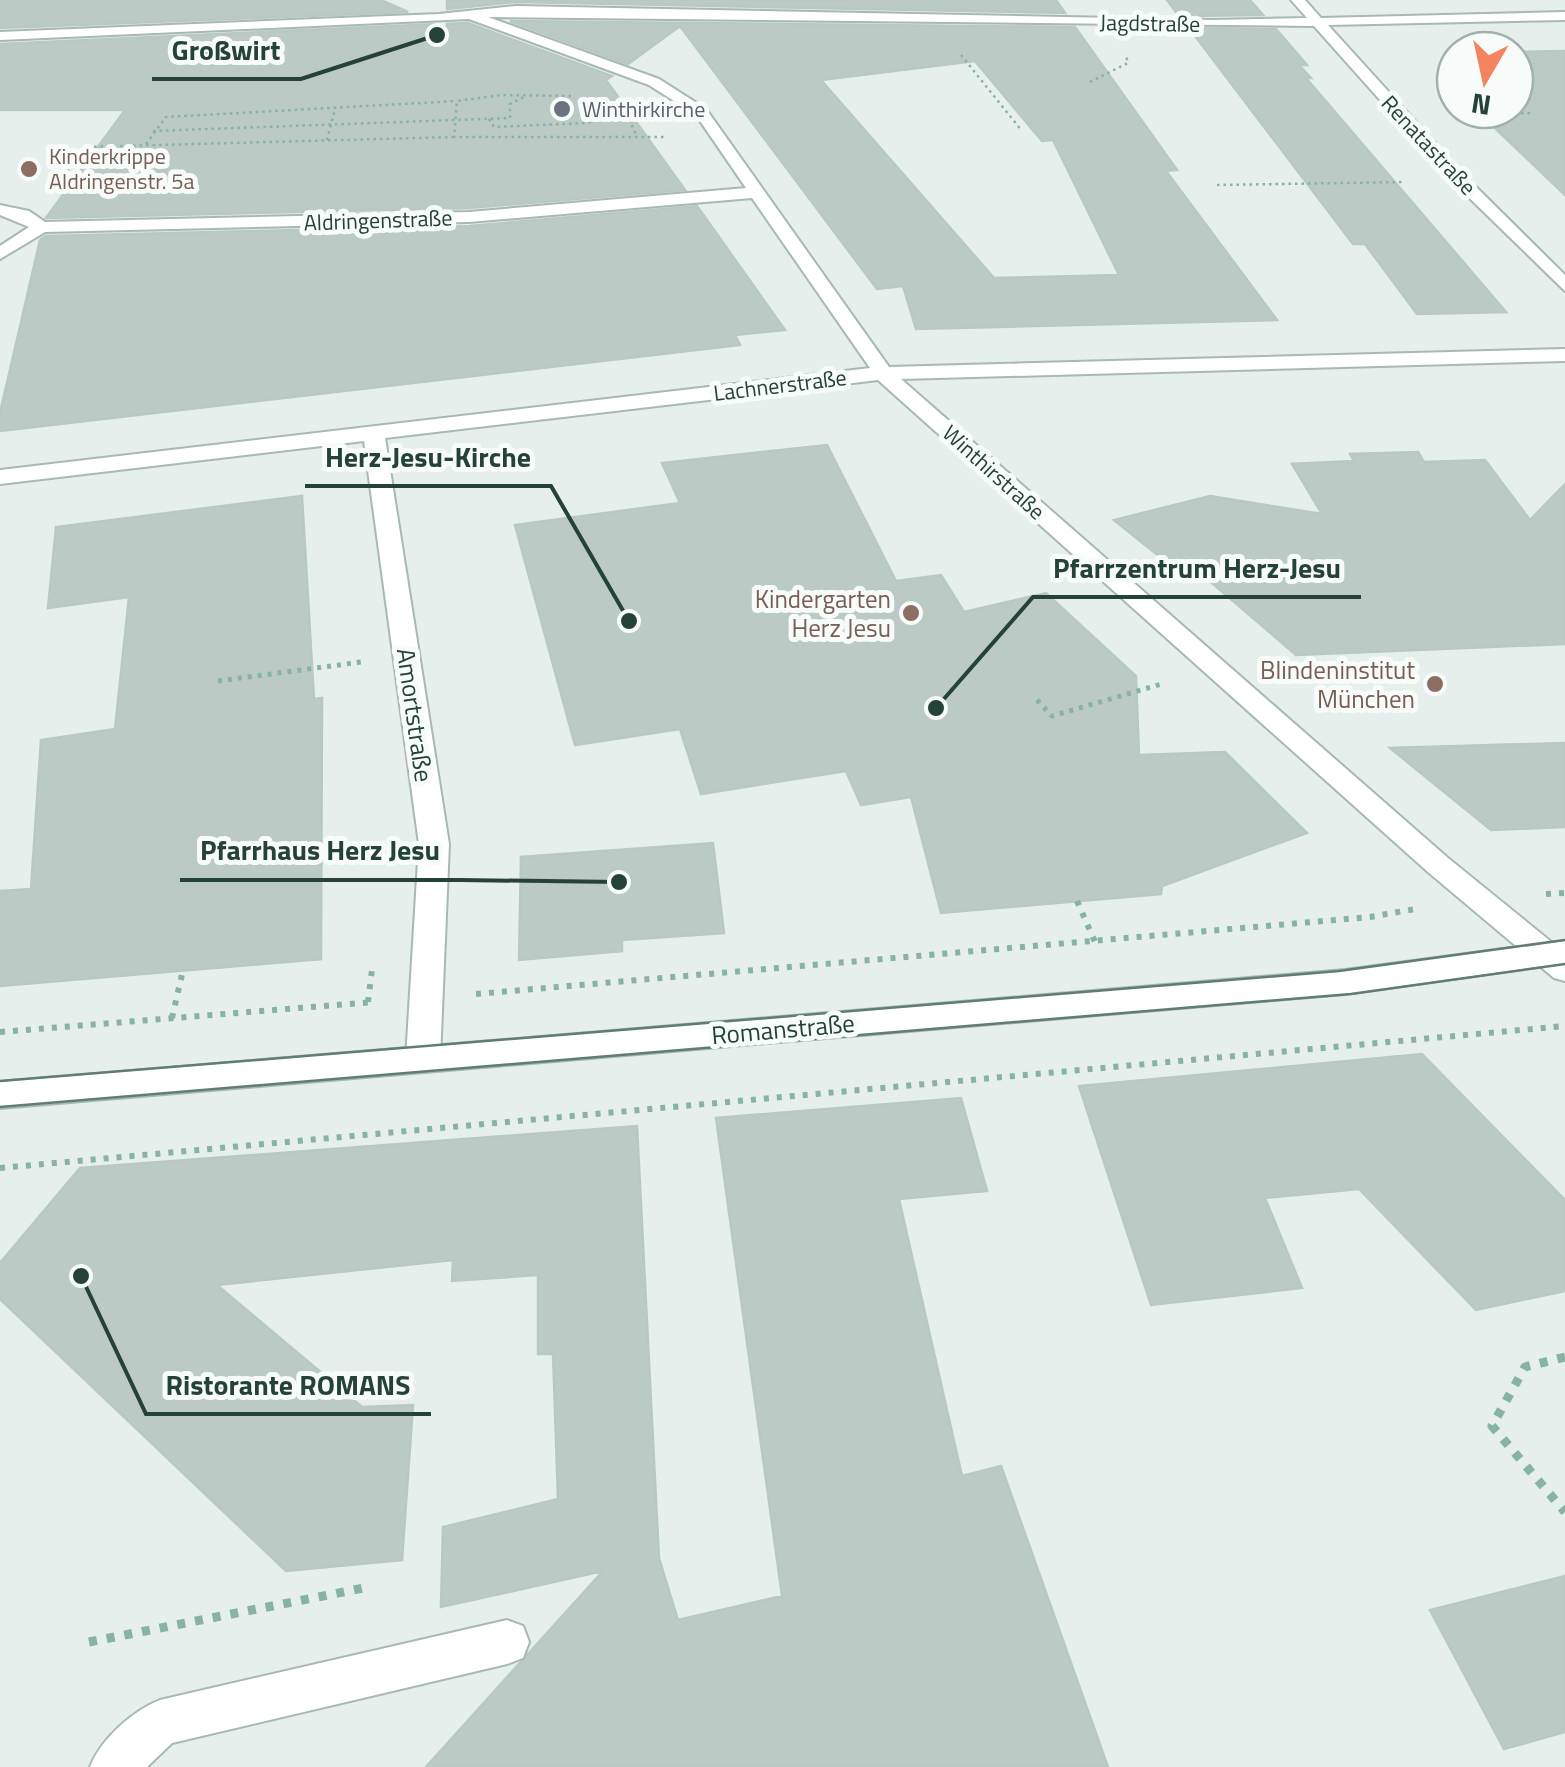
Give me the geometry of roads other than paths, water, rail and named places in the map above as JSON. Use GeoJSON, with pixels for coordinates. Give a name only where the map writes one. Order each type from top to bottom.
{"type":"FeatureCollection","features":[{"type":"Feature","properties":{"kind":"street","name":"Winthirstraße"},"geometry":{"type":"LineString","coordinates":[[433,0],[684,98],[720,135],[883,373],[1476,898],[1559,959]]}},
{"type":"Feature","properties":{"kind":"street","name":"Renatastraße"},"geometry":{"type":"LineString","coordinates":[[1298,0],[1460,180],[1565,285]]}},
{"type":"Feature","properties":{"kind":"street","name":"Jagdstraße"},"geometry":{"type":"LineString","coordinates":[[532,39],[615,10]]}},
{"type":"Feature","properties":{"kind":"street","name":"Jagdstraße"},"geometry":{"type":"LineString","coordinates":[[0,36],[615,10],[1319,23],[1565,16]]}},
{"type":"Feature","properties":{"kind":"street","name":"Aldringenstraße"},"geometry":{"type":"LineString","coordinates":[[0,210],[23,215],[41,227],[469,217],[759,192]]}},
{"type":"Feature","properties":{"kind":"street"},"geometry":{"type":"LineString","coordinates":[[0,254],[41,227]]}},
{"type":"Feature","properties":{"kind":"street","name":"Lachnerstraße"},"geometry":{"type":"LineString","coordinates":[[0,477],[883,373],[1565,355]]}},
{"type":"Feature","properties":{"kind":"street","name":"Amortstraße"},"geometry":{"type":"LineString","coordinates":[[373,432],[434,844],[423,1059]]}},
{"type":"Feature","properties":{"kind":"street","name":"Romanstraße"},"geometry":{"type":"LineString","coordinates":[[0,1094],[1345,982],[1559,959]]}},
{"type":"Feature","properties":{"kind":"street"},"geometry":{"type":"LineString","coordinates":[[113,1767],[160,1723],[507,1642]]}},
{"type":"Feature","properties":{"kind":"tram line"},"geometry":{"type":"LineString","coordinates":[[0,1081],[1339,971],[1565,940]]}},
{"type":"Feature","properties":{"kind":"tram line"},"geometry":{"type":"LineString","coordinates":[[0,1107],[1351,994],[1565,964]]}},
{"type":"Feature","properties":{"kind":"place","name":"Großwirt"},"geometry":{"type":"Point","coordinates":[437,35]}},
{"type":"Feature","properties":{"kind":"place","name":"Winthirkirche"},"geometry":{"type":"Point","coordinates":[562,109]}},
{"type":"Feature","properties":{"kind":"place","name":"Kinderkrippe Aldringenstr. 5a"},"geometry":{"type":"Point","coordinates":[29,169]}},
{"type":"Feature","properties":{"kind":"place","name":"Kindergarten Herz Jesu"},"geometry":{"type":"Point","coordinates":[911,613]}},
{"type":"Feature","properties":{"kind":"place","name":"Herz-Jesu-Kirche"},"geometry":{"type":"Point","coordinates":[629,621]}},
{"type":"Feature","properties":{"kind":"place","name":"Blindeninstitut München"},"geometry":{"type":"Point","coordinates":[1435,684]}},
{"type":"Feature","properties":{"kind":"place","name":"Pfarrzentrum Herz-Jesu"},"geometry":{"type":"Point","coordinates":[936,708]}},
{"type":"Feature","properties":{"kind":"place","name":"Pfarrhaus Herz Jesu"},"geometry":{"type":"Point","coordinates":[619,882]}},
{"type":"Feature","properties":{"kind":"place","name":"Ristorante ROMANS"},"geometry":{"type":"Point","coordinates":[81,1276]}}]}
